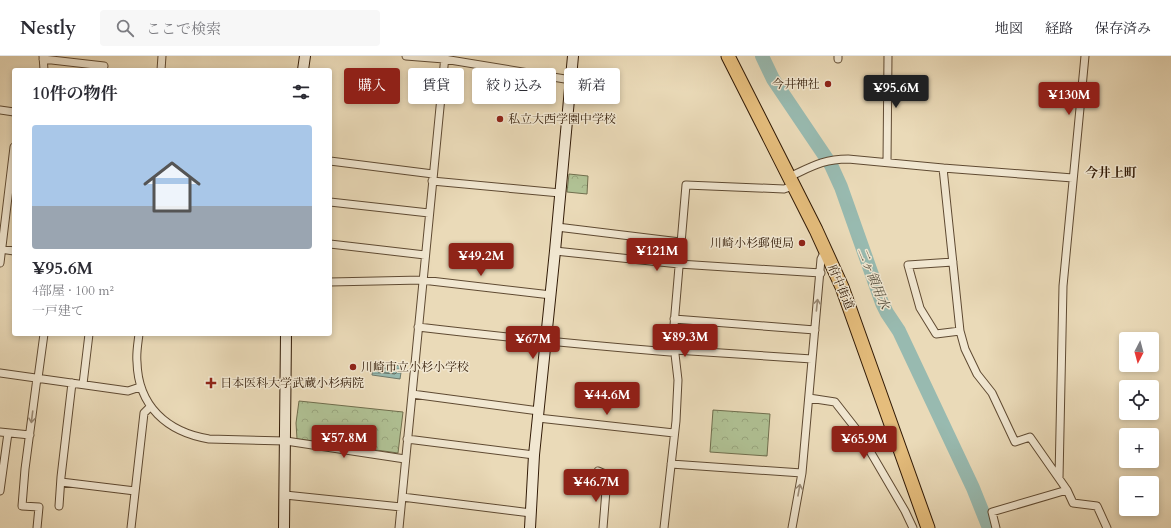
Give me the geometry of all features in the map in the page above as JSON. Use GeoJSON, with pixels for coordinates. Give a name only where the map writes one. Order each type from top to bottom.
{"type":"FeatureCollection","features":[{"type":"Feature","properties":{"kind":"highway","name":"府中街道"},"geometry":{"type":"LineString","coordinates":[[728,56],[842,287],[928,528]]}},
{"type":"Feature","properties":{"kind":"street"},"geometry":{"type":"LineString","coordinates":[[161,68],[162,56]]}},
{"type":"Feature","properties":{"kind":"street"},"geometry":{"type":"LineString","coordinates":[[303,68],[305,56]]}},
{"type":"Feature","properties":{"kind":"street"},"geometry":{"type":"LineString","coordinates":[[406,56],[444,58],[564,79]]}},
{"type":"Feature","properties":{"kind":"street"},"geometry":{"type":"LineString","coordinates":[[572,68],[573,56]]}},
{"type":"Feature","properties":{"kind":"street"},"geometry":{"type":"LineString","coordinates":[[886,162],[888,56]]}},
{"type":"Feature","properties":{"kind":"street"},"geometry":{"type":"LineString","coordinates":[[1059,478],[1063,286],[1084,56]]}},
{"type":"Feature","properties":{"kind":"street"},"geometry":{"type":"LineString","coordinates":[[44,68],[43,57],[104,66],[104,68]]}},
{"type":"Feature","properties":{"kind":"street"},"geometry":{"type":"LineString","coordinates":[[399,528],[444,58]]}},
{"type":"Feature","properties":{"kind":"street"},"geometry":{"type":"LineString","coordinates":[[530,528],[534,455],[569,104]]}},
{"type":"Feature","properties":{"kind":"street"},"geometry":{"type":"LineString","coordinates":[[0,110],[12,112]]}},
{"type":"Feature","properties":{"kind":"street"},"geometry":{"type":"LineString","coordinates":[[664,528],[678,380],[673,337],[686,185],[784,190],[791,181],[823,161],[836,159],[1073,178]]}},
{"type":"Feature","properties":{"kind":"street"},"geometry":{"type":"LineString","coordinates":[[332,160],[432,177],[560,193]]}},
{"type":"Feature","properties":{"kind":"street"},"geometry":{"type":"LineString","coordinates":[[0,263],[12,163]]}},
{"type":"Feature","properties":{"kind":"street"},"geometry":{"type":"LineString","coordinates":[[942,168],[960,331],[965,349],[977,374],[992,393],[1015,442],[1030,438],[1067,490],[1073,504],[1097,506],[1107,528]]}},
{"type":"Feature","properties":{"kind":"street"},"geometry":{"type":"LineString","coordinates":[[332,202],[429,213]]}},
{"type":"Feature","properties":{"kind":"street"},"geometry":{"type":"LineString","coordinates":[[557,227],[680,242]]}},
{"type":"Feature","properties":{"kind":"street"},"geometry":{"type":"LineString","coordinates":[[332,244],[425,255]]}},
{"type":"Feature","properties":{"kind":"street"},"geometry":{"type":"LineString","coordinates":[[1,249],[12,251]]}},
{"type":"Feature","properties":{"kind":"street"},"geometry":{"type":"LineString","coordinates":[[555,251],[679,264],[821,274]]}},
{"type":"Feature","properties":{"kind":"street"},"geometry":{"type":"LineString","coordinates":[[792,528],[802,473],[821,274],[821,259],[826,252]]}},
{"type":"Feature","properties":{"kind":"street"},"geometry":{"type":"LineString","coordinates":[[953,262],[908,265],[920,308],[936,334],[960,331]]}},
{"type":"Feature","properties":{"kind":"street"},"geometry":{"type":"LineString","coordinates":[[332,282],[422,280],[551,295]]}},
{"type":"Feature","properties":{"kind":"street"},"geometry":{"type":"LineString","coordinates":[[674,319],[815,330]]}},
{"type":"Feature","properties":{"kind":"street"},"geometry":{"type":"LineString","coordinates":[[418,328],[546,342],[670,352],[675,350],[812,359]]}},
{"type":"Feature","properties":{"kind":"street"},"geometry":{"type":"LineString","coordinates":[[37,528],[39,507],[22,506],[44,336]]}},
{"type":"Feature","properties":{"kind":"street"},"geometry":{"type":"LineString","coordinates":[[83,384],[89,336]]}},
{"type":"Feature","properties":{"kind":"street"},"geometry":{"type":"LineString","coordinates":[[139,336],[136,361],[140,387],[150,407],[169,425],[179,431],[196,437],[286,440],[405,459]]}},
{"type":"Feature","properties":{"kind":"street"},"geometry":{"type":"LineString","coordinates":[[284,528],[286,336]]}},
{"type":"Feature","properties":{"kind":"street"},"geometry":{"type":"LineString","coordinates":[[0,373],[128,391],[140,387]]}},
{"type":"Feature","properties":{"kind":"street"},"geometry":{"type":"LineString","coordinates":[[60,506],[61,482],[72,383]]}},
{"type":"Feature","properties":{"kind":"street"},"geometry":{"type":"LineString","coordinates":[[412,394],[538,414],[674,433]]}},
{"type":"Feature","properties":{"kind":"street"},"geometry":{"type":"LineString","coordinates":[[809,398],[835,402],[860,434],[901,504],[913,528]]}},
{"type":"Feature","properties":{"kind":"street"},"geometry":{"type":"LineString","coordinates":[[131,528],[144,413],[150,407]]}},
{"type":"Feature","properties":{"kind":"street"},"geometry":{"type":"LineString","coordinates":[[0,432],[30,435]]}},
{"type":"Feature","properties":{"kind":"street"},"geometry":{"type":"LineString","coordinates":[[0,491],[8,433]]}},
{"type":"Feature","properties":{"kind":"street"},"geometry":{"type":"LineString","coordinates":[[408,438],[534,455]]}},
{"type":"Feature","properties":{"kind":"street"},"geometry":{"type":"LineString","coordinates":[[671,464],[802,473]]}},
{"type":"Feature","properties":{"kind":"street"},"geometry":{"type":"LineString","coordinates":[[598,471],[605,474],[607,478],[603,528]]}},
{"type":"Feature","properties":{"kind":"street"},"geometry":{"type":"LineString","coordinates":[[61,482],[135,491]]}},
{"type":"Feature","properties":{"kind":"street"},"geometry":{"type":"LineString","coordinates":[[996,528],[992,512],[1067,490]]}},
{"type":"Feature","properties":{"kind":"street"},"geometry":{"type":"LineString","coordinates":[[285,495],[401,507]]}},
{"type":"Feature","properties":{"kind":"street"},"geometry":{"type":"LineString","coordinates":[[402,497],[531,513]]}},
{"type":"Feature","properties":{"kind":"green space"},"geometry":{"type":"Polygon","coordinates":[[[569,174],[588,176],[587,194],[567,192],[569,174]]]}},
{"type":"Feature","properties":{"kind":"green space"},"geometry":{"type":"Polygon","coordinates":[[[299,401],[403,412],[398,453],[297,439],[296,423],[299,401]]]}},
{"type":"Feature","properties":{"kind":"green space"},"geometry":{"type":"Polygon","coordinates":[[[713,410],[770,414],[767,456],[710,452],[713,410]]]}},
{"type":"Feature","properties":{"kind":"water"},"geometry":{"type":"Polygon","coordinates":[[[373,363],[402,366],[400,379],[372,375],[373,363]]]}},
{"type":"Feature","properties":{"kind":"waterway","name":"二ヶ領用水"},"geometry":{"type":"LineString","coordinates":[[762,56],[773,79],[831,165],[841,187],[882,303],[899,331],[973,488],[989,528]]}},
{"type":"Feature","properties":{"kind":"place","name":"今井神社"},"geometry":{"type":"Point","coordinates":[828,84]}},
{"type":"Feature","properties":{"kind":"place","name":"私立大西学園中学校"},"geometry":{"type":"Point","coordinates":[500,119]}},
{"type":"Feature","properties":{"kind":"place","name":"川崎小杉郵便局"},"geometry":{"type":"Point","coordinates":[802,243]}},
{"type":"Feature","properties":{"kind":"place","name":"川崎市立小杉小学校"},"geometry":{"type":"Point","coordinates":[353,367]}},
{"type":"Feature","properties":{"kind":"place","name":"日本医科大学武蔵小杉病院"},"geometry":{"type":"Point","coordinates":[211,383]}},
{"type":"Feature","properties":{"kind":"district","name":"今井上町"},"geometry":{"type":"Point","coordinates":[1111,172]}}]}
